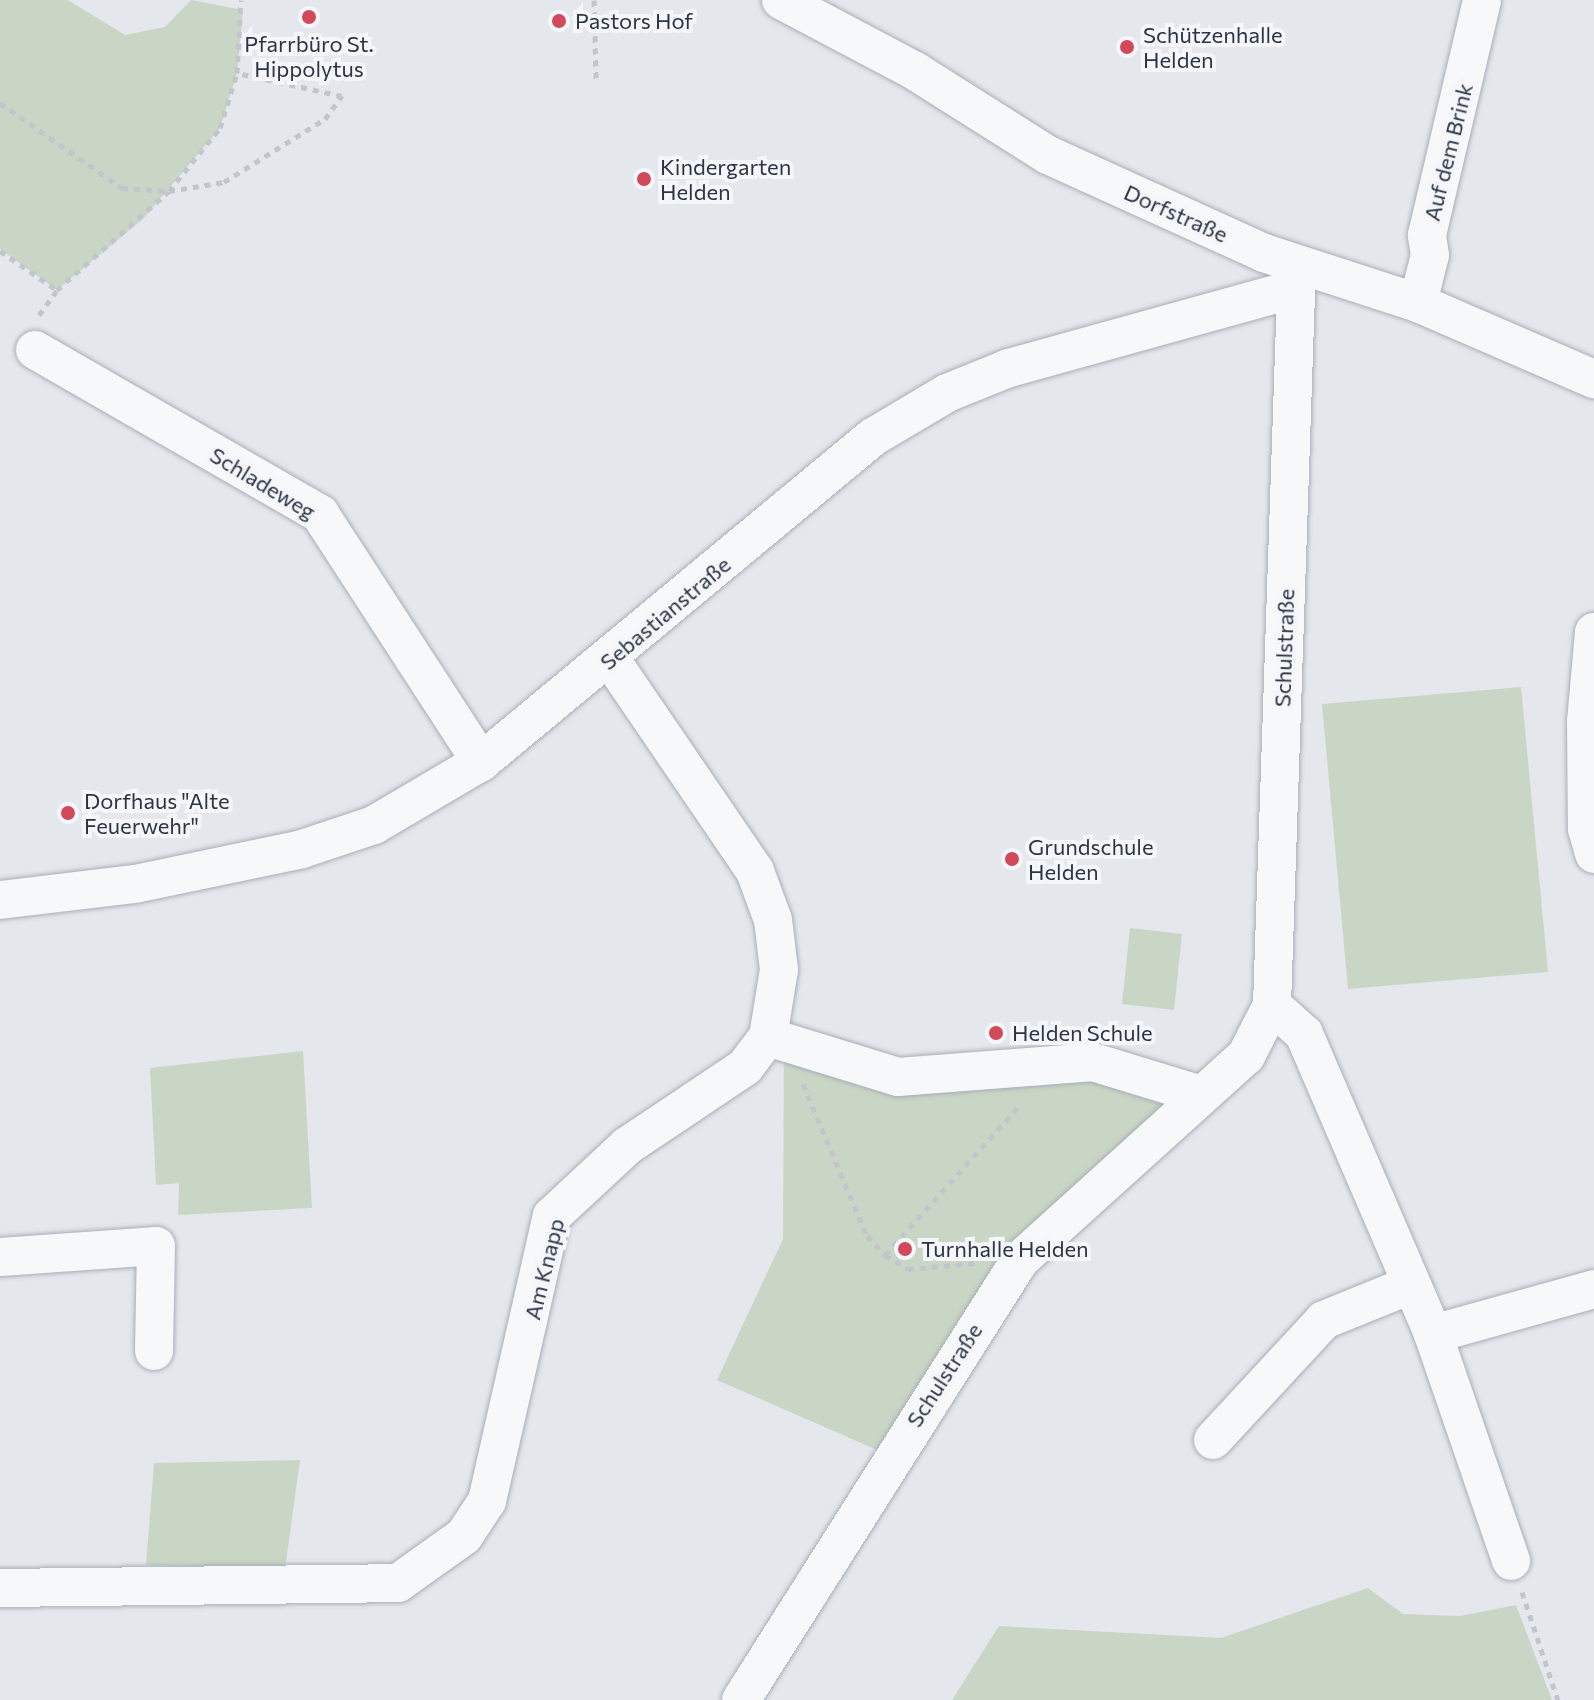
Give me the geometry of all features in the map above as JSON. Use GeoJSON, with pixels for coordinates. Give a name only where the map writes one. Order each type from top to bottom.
{"type":"FeatureCollection","features":[{"type":"Feature","properties":{"kind":"street","name":"Dorfstraße"},"geometry":{"type":"LineString","coordinates":[[781,0],[915,71],[1048,155],[1294,278],[1418,303],[1594,379]]}},
{"type":"Feature","properties":{"kind":"street","name":"Auf dem Brink"},"geometry":{"type":"LineString","coordinates":[[1418,303],[1482,0]]}},
{"type":"Feature","properties":{"kind":"street","name":"Sebastianstraße"},"geometry":{"type":"LineString","coordinates":[[0,900],[135,884],[302,849],[374,825],[481,762],[611,660],[873,437],[947,393],[1009,368],[1294,278]]}},
{"type":"Feature","properties":{"kind":"street","name":"Schulstraße"},"geometry":{"type":"LineString","coordinates":[[741,1700],[1020,1260],[1246,1056],[1272,1005],[1294,278]]}},
{"type":"Feature","properties":{"kind":"street","name":"Schladeweg"},"geometry":{"type":"LineString","coordinates":[[32,339],[320,514],[481,762]]}},
{"type":"Feature","properties":{"kind":"street"},"geometry":{"type":"LineString","coordinates":[[1594,632],[1586,722],[1587,829],[1594,854]]}},
{"type":"Feature","properties":{"kind":"street","name":"Am Knapp"},"geometry":{"type":"LineString","coordinates":[[0,1588],[398,1583],[431,1565],[487,1501],[552,1216],[627,1146],[745,1067],[776,1038],[779,970],[773,920],[755,871],[611,660]]}},
{"type":"Feature","properties":{"kind":"street"},"geometry":{"type":"LineString","coordinates":[[1272,1005],[1304,1034],[1433,1334],[1511,1561]]}},
{"type":"Feature","properties":{"kind":"street"},"geometry":{"type":"LineString","coordinates":[[776,1038],[898,1077],[1054,1068],[1093,1062],[1201,1095]]}},
{"type":"Feature","properties":{"kind":"street"},"geometry":{"type":"LineString","coordinates":[[0,1257],[156,1246],[154,1351]]}},
{"type":"Feature","properties":{"kind":"street"},"geometry":{"type":"LineString","coordinates":[[1213,1440],[1324,1320],[1410,1285]]}},
{"type":"Feature","properties":{"kind":"street"},"geometry":{"type":"LineString","coordinates":[[1433,1334],[1594,1289]]}},
{"type":"Feature","properties":{"kind":"path"},"geometry":{"type":"LineString","coordinates":[[32,339],[57,290],[169,191],[220,128],[237,73],[241,0]]}},
{"type":"Feature","properties":{"kind":"path"},"geometry":{"type":"LineString","coordinates":[[594,0],[596,79]]}},
{"type":"Feature","properties":{"kind":"path"},"geometry":{"type":"LineString","coordinates":[[0,103],[122,188],[169,191],[224,182],[325,119],[342,96],[237,73]]}},
{"type":"Feature","properties":{"kind":"path"},"geometry":{"type":"LineString","coordinates":[[0,251],[57,290]]}},
{"type":"Feature","properties":{"kind":"path"},"geometry":{"type":"LineString","coordinates":[[776,1038],[867,1236],[885,1255],[908,1269],[1020,1260]]}},
{"type":"Feature","properties":{"kind":"path"},"geometry":{"type":"LineString","coordinates":[[885,1255],[1054,1068]]}},
{"type":"Feature","properties":{"kind":"path"},"geometry":{"type":"LineString","coordinates":[[1511,1561],[1558,1700]]}},
{"type":"Feature","properties":{"kind":"green space"},"geometry":{"type":"Polygon","coordinates":[[[0,0],[68,0],[125,35],[165,27],[191,0],[243,10],[237,73],[220,128],[143,219],[57,290],[0,249],[0,0]]]}},
{"type":"Feature","properties":{"kind":"green space"},"geometry":{"type":"Polygon","coordinates":[[[1521,687],[1548,972],[1348,989],[1322,704],[1521,687]]]}},
{"type":"Feature","properties":{"kind":"green space"},"geometry":{"type":"Polygon","coordinates":[[[1130,928],[1182,934],[1174,1010],[1122,1004],[1130,928]]]}},
{"type":"Feature","properties":{"kind":"green space","name":"Turnhalle Helden"},"geometry":{"type":"Polygon","coordinates":[[[784,1039],[898,1077],[1093,1062],[1201,1095],[1020,1260],[891,1456],[717,1380],[783,1239],[784,1039]]]}},
{"type":"Feature","properties":{"kind":"green space"},"geometry":{"type":"Polygon","coordinates":[[[303,1051],[312,1208],[178,1215],[179,1183],[156,1185],[150,1068],[303,1051]]]}},
{"type":"Feature","properties":{"kind":"green space"},"geometry":{"type":"Polygon","coordinates":[[[300,1460],[285,1569],[146,1565],[154,1463],[300,1460]]]}},
{"type":"Feature","properties":{"kind":"green space"},"geometry":{"type":"Polygon","coordinates":[[[1368,1588],[1403,1614],[1460,1616],[1516,1605],[1552,1700],[952,1700],[999,1626],[1221,1638],[1368,1588]]]}},
{"type":"Feature","properties":{"kind":"place","name":"Pfarrbüro St. Hippolytus"},"geometry":{"type":"Point","coordinates":[309,17]}},
{"type":"Feature","properties":{"kind":"place","name":"Pastors Hof"},"geometry":{"type":"Point","coordinates":[559,21]}},
{"type":"Feature","properties":{"kind":"place","name":"Schützenhalle Helden"},"geometry":{"type":"Point","coordinates":[1127,47]}},
{"type":"Feature","properties":{"kind":"place","name":"Kindergarten Helden"},"geometry":{"type":"Point","coordinates":[644,179]}},
{"type":"Feature","properties":{"kind":"place","name":"Dorfhaus \"Alte Feuerwehr\""},"geometry":{"type":"Point","coordinates":[68,813]}},
{"type":"Feature","properties":{"kind":"place","name":"Grundschule Helden"},"geometry":{"type":"Point","coordinates":[1012,859]}},
{"type":"Feature","properties":{"kind":"place","name":"Helden Schule"},"geometry":{"type":"Point","coordinates":[996,1033]}},
{"type":"Feature","properties":{"kind":"place","name":"Turnhalle Helden"},"geometry":{"type":"Point","coordinates":[905,1249]}}]}
